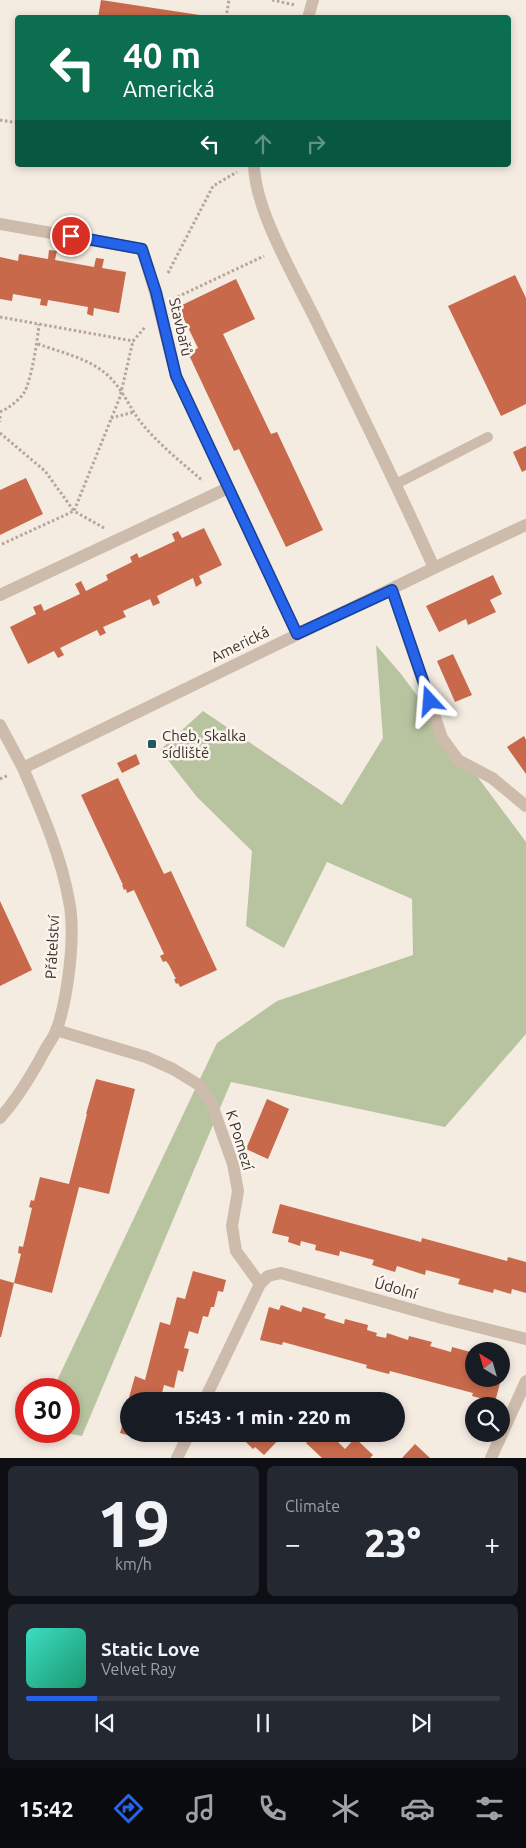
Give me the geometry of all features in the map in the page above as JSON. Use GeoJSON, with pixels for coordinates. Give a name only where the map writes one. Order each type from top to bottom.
{"type":"FeatureCollection","features":[{"type":"Feature","properties":{"kind":"street"},"geometry":{"type":"LineString","coordinates":[[254,167],[259,199],[396,484],[434,568]]}},
{"type":"Feature","properties":{"kind":"street","name":"Stavbařů"},"geometry":{"type":"LineString","coordinates":[[0,224],[142,249],[176,376],[222,491],[297,634]]}},
{"type":"Feature","properties":{"kind":"street"},"geometry":{"type":"LineString","coordinates":[[0,595],[222,491]]}},
{"type":"Feature","properties":{"kind":"street","name":"Americká"},"geometry":{"type":"LineString","coordinates":[[23,768],[526,525]]}},
{"type":"Feature","properties":{"kind":"street"},"geometry":{"type":"LineString","coordinates":[[392,590],[442,738],[458,760],[492,778],[526,806]]}},
{"type":"Feature","properties":{"kind":"street","name":"Přátelství"},"geometry":{"type":"LineString","coordinates":[[0,726],[23,768],[36,797],[58,859],[69,901],[71,946],[64,997],[56,1030],[23,1089],[0,1118]]}},
{"type":"Feature","properties":{"kind":"street","name":"K Pomezí"},"geometry":{"type":"LineString","coordinates":[[56,1030],[146,1057],[173,1069],[199,1085],[212,1105],[232,1164],[238,1191],[232,1226],[236,1251],[260,1284]]}},
{"type":"Feature","properties":{"kind":"street","name":"Údolní"},"geometry":{"type":"LineString","coordinates":[[260,1284],[268,1276],[281,1273],[442,1318],[526,1339]]}},
{"type":"Feature","properties":{"kind":"street"},"geometry":{"type":"LineString","coordinates":[[208,1392],[260,1284]]}},
{"type":"Feature","properties":{"kind":"street"},"geometry":{"type":"LineString","coordinates":[[491,1458],[526,1380]]}},
{"type":"Feature","properties":{"kind":"street"},"geometry":{"type":"LineString","coordinates":[[177,1458],[185,1442]]}},
{"type":"Feature","properties":{"kind":"lane"},"geometry":{"type":"LineString","coordinates":[[396,484],[488,437]]}},
{"type":"Feature","properties":{"kind":"path"},"geometry":{"type":"LineString","coordinates":[[226,15],[228,0]]}},
{"type":"Feature","properties":{"kind":"path"},"geometry":{"type":"LineString","coordinates":[[272,0],[310,9]]}},
{"type":"Feature","properties":{"kind":"path"},"geometry":{"type":"LineString","coordinates":[[0,120],[15,122]]}},
{"type":"Feature","properties":{"kind":"path"},"geometry":{"type":"LineString","coordinates":[[0,545],[74,511],[121,391],[133,341],[158,304],[213,186],[242,169]]}},
{"type":"Feature","properties":{"kind":"path"},"geometry":{"type":"LineString","coordinates":[[158,304],[281,248]]}},
{"type":"Feature","properties":{"kind":"path"},"geometry":{"type":"LineString","coordinates":[[0,317],[133,341]]}},
{"type":"Feature","properties":{"kind":"path"},"geometry":{"type":"LineString","coordinates":[[0,422],[0,414],[9,408],[25,391],[38,344],[39,324]]}},
{"type":"Feature","properties":{"kind":"path"},"geometry":{"type":"LineString","coordinates":[[38,344],[90,364],[105,373],[121,391],[134,412],[163,445],[222,491]]}},
{"type":"Feature","properties":{"kind":"path"},"geometry":{"type":"LineString","coordinates":[[111,418],[134,412]]}},
{"type":"Feature","properties":{"kind":"path"},"geometry":{"type":"LineString","coordinates":[[0,433],[45,471],[74,511],[122,538]]}},
{"type":"Feature","properties":{"kind":"green space"},"geometry":{"type":"Polygon","coordinates":[[[376,645],[401,674],[526,842],[526,1034],[445,1127],[231,1082],[82,1436],[80,1436],[80,1378],[58,1378],[217,1043],[277,1001],[413,955],[412,899],[327,862],[284,948],[246,926],[252,851],[197,797],[160,750],[203,711],[342,805],[383,738],[376,645]]]}},
{"type":"Feature","properties":{"kind":"building"},"geometry":{"type":"Polygon","coordinates":[[[101,0],[199,15],[98,15],[101,0]]]}},
{"type":"Feature","properties":{"kind":"building"},"geometry":{"type":"Polygon","coordinates":[[[49,250],[57,251],[55,260],[94,267],[96,258],[104,259],[102,268],[126,272],[119,313],[94,308],[93,316],[87,314],[88,307],[48,300],[47,306],[40,305],[41,299],[13,294],[12,301],[0,299],[0,257],[18,261],[19,254],[48,259],[49,250]]]}},
{"type":"Feature","properties":{"kind":"building"},"geometry":{"type":"Polygon","coordinates":[[[515,275],[526,298],[526,404],[501,416],[448,306],[515,275]]]}},
{"type":"Feature","properties":{"kind":"building"},"geometry":{"type":"Polygon","coordinates":[[[236,279],[255,319],[223,334],[271,434],[277,432],[323,530],[286,547],[239,449],[234,451],[188,353],[198,348],[178,307],[236,279]]]}},
{"type":"Feature","properties":{"kind":"building"},"geometry":{"type":"Polygon","coordinates":[[[526,446],[526,470],[522,472],[513,452],[526,446]]]}},
{"type":"Feature","properties":{"kind":"building"},"geometry":{"type":"Polygon","coordinates":[[[26,478],[43,514],[0,535],[0,490],[26,478]]]}},
{"type":"Feature","properties":{"kind":"building"},"geometry":{"type":"Polygon","coordinates":[[[204,528],[222,565],[199,576],[202,583],[196,587],[193,578],[157,596],[160,603],[153,606],[150,599],[123,611],[126,617],[103,627],[106,633],[100,636],[97,630],[60,648],[64,655],[58,658],[54,651],[28,664],[10,627],[36,614],[33,607],[41,604],[44,611],[80,594],[75,584],[81,581],[86,591],[108,580],[106,575],[132,562],[130,557],[137,553],[139,558],[175,541],[172,534],[178,531],[182,538],[204,528]]]}},
{"type":"Feature","properties":{"kind":"building"},"geometry":{"type":"Polygon","coordinates":[[[493,575],[502,594],[490,600],[496,612],[468,625],[466,619],[439,632],[426,606],[493,575]]]}},
{"type":"Feature","properties":{"kind":"building"},"geometry":{"type":"Polygon","coordinates":[[[453,654],[472,695],[455,702],[437,661],[453,654]]]}},
{"type":"Feature","properties":{"kind":"building"},"geometry":{"type":"Polygon","coordinates":[[[524,736],[526,740],[526,774],[507,747],[524,736]]]}},
{"type":"Feature","properties":{"kind":"building"},"geometry":{"type":"Polygon","coordinates":[[[136,754],[140,764],[122,773],[117,763],[136,754]]]}},
{"type":"Feature","properties":{"kind":"building"},"geometry":{"type":"Polygon","coordinates":[[[118,778],[164,874],[171,871],[217,970],[180,987],[178,983],[176,984],[174,979],[176,979],[169,965],[166,961],[163,962],[160,956],[164,954],[134,890],[127,893],[126,889],[124,890],[81,795],[118,778]]]}},
{"type":"Feature","properties":{"kind":"building"},"geometry":{"type":"Polygon","coordinates":[[[0,901],[32,970],[0,986],[0,901]]]}},
{"type":"Feature","properties":{"kind":"building"},"geometry":{"type":"Polygon","coordinates":[[[96,1079],[135,1089],[109,1194],[79,1187],[52,1293],[14,1283],[21,1254],[18,1253],[19,1246],[23,1247],[32,1208],[29,1207],[31,1200],[34,1201],[40,1177],[69,1184],[96,1079]]]}},
{"type":"Feature","properties":{"kind":"building"},"geometry":{"type":"Polygon","coordinates":[[[267,1099],[289,1109],[268,1159],[246,1149],[267,1099]]]}},
{"type":"Feature","properties":{"kind":"building"},"geometry":{"type":"Polygon","coordinates":[[[280,1204],[421,1242],[422,1238],[507,1261],[508,1257],[526,1262],[526,1293],[512,1289],[511,1294],[494,1289],[493,1293],[458,1284],[460,1279],[426,1270],[425,1275],[397,1266],[395,1272],[372,1265],[374,1260],[340,1251],[339,1256],[315,1250],[316,1245],[301,1241],[300,1246],[288,1242],[289,1237],[272,1233],[280,1204]]]}},
{"type":"Feature","properties":{"kind":"building"},"geometry":{"type":"Polygon","coordinates":[[[193,1271],[226,1280],[223,1292],[218,1291],[214,1307],[211,1307],[208,1317],[203,1316],[198,1334],[189,1331],[184,1348],[189,1349],[183,1372],[178,1370],[174,1388],[164,1385],[162,1392],[131,1392],[135,1376],[145,1380],[160,1322],[170,1325],[177,1297],[185,1299],[193,1271]]]}},
{"type":"Feature","properties":{"kind":"building"},"geometry":{"type":"Polygon","coordinates":[[[0,1279],[14,1283],[1,1337],[0,1337],[0,1279]]]}},
{"type":"Feature","properties":{"kind":"building"},"geometry":{"type":"Polygon","coordinates":[[[281,1305],[301,1312],[303,1307],[326,1314],[324,1318],[344,1324],[345,1319],[368,1325],[367,1330],[377,1333],[376,1336],[386,1338],[387,1333],[408,1340],[409,1336],[432,1342],[430,1346],[451,1352],[452,1347],[465,1351],[465,1388],[499,1388],[496,1397],[476,1397],[472,1396],[473,1393],[390,1371],[389,1374],[366,1368],[367,1365],[283,1342],[282,1345],[260,1340],[269,1307],[279,1310],[281,1305]]]}},
{"type":"Feature","properties":{"kind":"building"},"geometry":{"type":"Polygon","coordinates":[[[246,1442],[276,1442],[264,1455],[255,1447],[253,1449],[246,1442]]]}},
{"type":"Feature","properties":{"kind":"building"},"geometry":{"type":"Polygon","coordinates":[[[338,1442],[345,1449],[351,1442],[359,1442],[373,1455],[370,1458],[322,1458],[306,1443],[338,1442]]]}},
{"type":"Feature","properties":{"kind":"building"},"geometry":{"type":"Polygon","coordinates":[[[415,1444],[430,1458],[402,1458],[415,1444]]]}},
{"type":"Feature","properties":{"kind":"place","name":"Cheb, Skalka sídliště"},"geometry":{"type":"Point","coordinates":[152,744]}},
{"type":"Feature","properties":{"kind":"route"},"geometry":{"type":"LineString","coordinates":[[71,236],[142,249],[156,292],[176,376],[297,634],[392,590],[430,701]]}}]}
